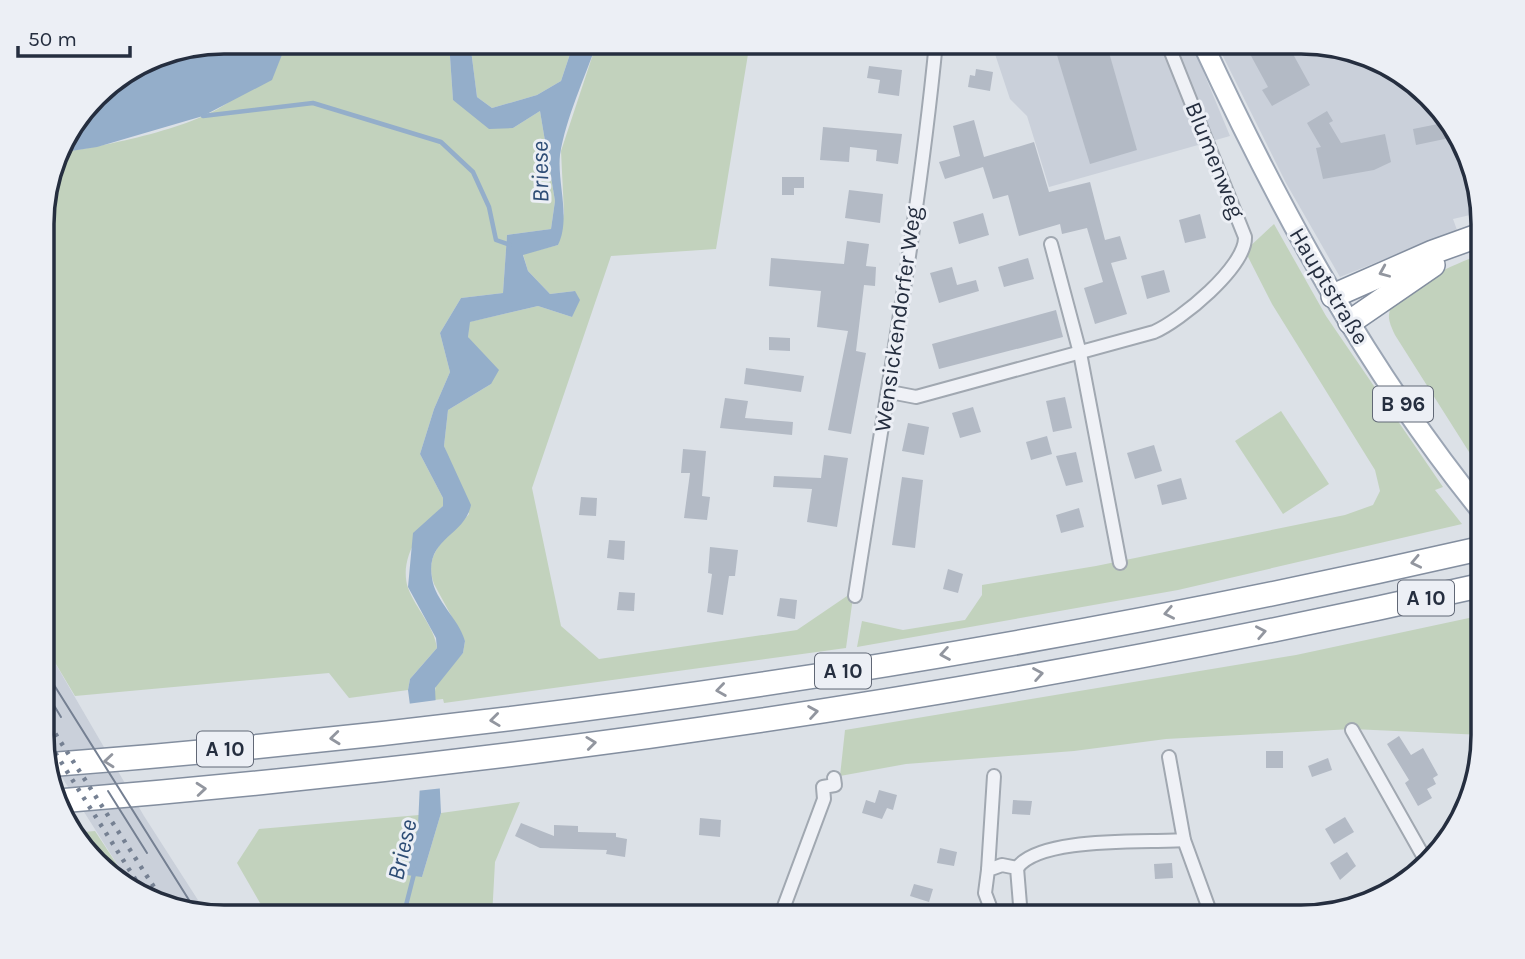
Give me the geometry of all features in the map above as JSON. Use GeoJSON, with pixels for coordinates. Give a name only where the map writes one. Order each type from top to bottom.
{"type":"FeatureCollection","features":[{"type":"Feature","properties":{"kind":"highway"},"geometry":{"type":"LineString","coordinates":[[1333,296],[1470,239]]}},
{"type":"Feature","properties":{"kind":"highway"},"geometry":{"type":"LineString","coordinates":[[1350,322],[1413,276],[1470,251]]}},
{"type":"Feature","properties":{"kind":"highway","name":"A 10"},"geometry":{"type":"LineString","coordinates":[[57,764],[403,731],[719,690],[918,659],[1223,603],[1470,551]]}},
{"type":"Feature","properties":{"kind":"highway","name":"A 10"},"geometry":{"type":"LineString","coordinates":[[68,800],[406,766],[697,729],[924,694],[1344,616],[1470,588]]}},
{"type":"Feature","properties":{"kind":"main road","name":"Hauptstraße"},"geometry":{"type":"LineString","coordinates":[[1208,54],[1251,147],[1333,296],[1470,497]]}},
{"type":"Feature","properties":{"kind":"street","name":"Wensickendorfer Weg"},"geometry":{"type":"LineString","coordinates":[[855,596],[868,503],[890,392],[934,54]]}},
{"type":"Feature","properties":{"kind":"street","name":"Blumenweg"},"geometry":{"type":"LineString","coordinates":[[890,392],[916,397],[1136,338],[1170,325],[1198,303],[1245,246],[1242,228],[1172,54]]}},
{"type":"Feature","properties":{"kind":"street"},"geometry":{"type":"LineString","coordinates":[[1051,244],[1080,353],[1120,563]]}},
{"type":"Feature","properties":{"kind":"street"},"geometry":{"type":"LineString","coordinates":[[1352,730],[1422,854]]}},
{"type":"Feature","properties":{"kind":"street"},"geometry":{"type":"LineString","coordinates":[[1169,757],[1184,840],[1208,904]]}},
{"type":"Feature","properties":{"kind":"street"},"geometry":{"type":"LineString","coordinates":[[989,904],[985,893],[994,776]]}},
{"type":"Feature","properties":{"kind":"street"},"geometry":{"type":"LineString","coordinates":[[785,904],[824,799],[823,787],[835,785],[834,779]]}},
{"type":"Feature","properties":{"kind":"street"},"geometry":{"type":"LineString","coordinates":[[1020,904],[1017,868],[1025,858],[1058,847],[1184,840]]}},
{"type":"Feature","properties":{"kind":"street"},"geometry":{"type":"LineString","coordinates":[[988,870],[1002,865],[1017,868]]}},
{"type":"Feature","properties":{"kind":"shaded area"},"geometry":{"type":"Polygon","coordinates":[[[995,54],[1196,54],[1230,136],[1049,187],[1027,116],[1010,99],[995,54]]]}},
{"type":"Feature","properties":{"kind":"shaded area"},"geometry":{"type":"Polygon","coordinates":[[[1222,54],[1323,56],[1355,63],[1395,83],[1429,112],[1448,139],[1462,170],[1470,215],[1453,219],[1457,230],[1340,277],[1286,183],[1222,54]]]}},
{"type":"Feature","properties":{"kind":"shaded area"},"geometry":{"type":"Polygon","coordinates":[[[54,661],[144,816],[200,903],[159,892],[121,870],[59,773],[54,735],[54,661]]]}},
{"type":"Feature","properties":{"kind":"green space"},"geometry":{"type":"Polygon","coordinates":[[[275,54],[450,54],[453,100],[513,128],[540,111],[555,201],[551,229],[507,235],[503,293],[461,298],[440,333],[450,372],[434,409],[420,454],[443,498],[443,506],[414,543],[406,565],[408,588],[432,632],[437,648],[410,679],[408,690],[349,698],[329,673],[75,696],[54,661],[54,224],[60,180],[71,151],[150,134],[198,118],[234,98],[275,54]]]}},
{"type":"Feature","properties":{"kind":"green space"},"geometry":{"type":"Polygon","coordinates":[[[472,54],[570,54],[561,81],[537,95],[492,108],[477,97],[472,54]]]}},
{"type":"Feature","properties":{"kind":"green space"},"geometry":{"type":"Polygon","coordinates":[[[593,54],[748,54],[716,249],[611,256],[532,488],[561,626],[599,659],[797,630],[847,596],[853,597],[846,648],[444,703],[443,699],[434,700],[436,683],[463,653],[465,641],[434,584],[431,572],[435,553],[440,545],[469,514],[444,446],[448,410],[491,384],[468,337],[469,322],[538,306],[572,317],[575,291],[550,294],[528,271],[523,254],[558,245],[564,213],[561,151],[593,54]]]}},
{"type":"Feature","properties":{"kind":"green space"},"geometry":{"type":"Polygon","coordinates":[[[1274,224],[1326,316],[1443,487],[1435,490],[1462,524],[1178,590],[857,647],[862,621],[903,630],[965,620],[982,595],[982,585],[1096,566],[1345,515],[1373,505],[1380,491],[1375,470],[1272,304],[1245,251],[1274,224]]]}},
{"type":"Feature","properties":{"kind":"green space"},"geometry":{"type":"Polygon","coordinates":[[[1470,259],[1470,453],[1395,335],[1389,315],[1391,308],[1406,292],[1470,259]]]}},
{"type":"Feature","properties":{"kind":"green space"},"geometry":{"type":"Polygon","coordinates":[[[1281,411],[1329,484],[1283,514],[1235,441],[1281,411]]]}},
{"type":"Feature","properties":{"kind":"green space"},"geometry":{"type":"Polygon","coordinates":[[[1470,618],[1470,734],[1352,729],[1166,739],[1074,751],[906,764],[840,776],[845,730],[1296,655],[1470,618]]]}},
{"type":"Feature","properties":{"kind":"green space"},"geometry":{"type":"Polygon","coordinates":[[[520,802],[495,862],[493,905],[261,905],[237,863],[259,829],[419,815],[422,877],[441,813],[520,802]]]}},
{"type":"Feature","properties":{"kind":"green space"},"geometry":{"type":"Polygon","coordinates":[[[95,831],[120,869],[104,855],[85,832],[95,831]]]}},
{"type":"Feature","properties":{"kind":"water"},"geometry":{"type":"Polygon","coordinates":[[[282,54],[272,80],[203,116],[97,147],[71,151],[96,112],[112,96],[139,77],[170,63],[202,56],[282,54]]]}},
{"type":"Feature","properties":{"kind":"water"},"geometry":{"type":"Polygon","coordinates":[[[450,54],[472,54],[477,97],[492,108],[537,95],[561,81],[570,54],[593,54],[571,112],[560,155],[564,212],[562,235],[558,245],[523,255],[528,271],[550,294],[575,291],[580,300],[572,317],[538,306],[470,322],[468,337],[499,370],[491,384],[448,410],[444,446],[471,505],[461,524],[434,554],[431,565],[434,586],[465,641],[463,653],[435,688],[441,813],[422,877],[406,875],[418,826],[420,782],[408,690],[410,679],[437,648],[436,638],[408,587],[413,533],[443,506],[443,498],[420,454],[434,409],[450,372],[440,333],[461,298],[503,293],[507,235],[551,229],[555,201],[540,111],[513,128],[489,129],[453,100],[450,54]]]}},
{"type":"Feature","properties":{"kind":"pier"},"geometry":{"type":"Polygon","coordinates":[[[437,700],[444,788],[416,791],[407,704],[437,700]]]}},
{"type":"Feature","properties":{"kind":"building"},"geometry":{"type":"Polygon","coordinates":[[[1057,54],[1109,54],[1137,150],[1090,164],[1057,54]]]}},
{"type":"Feature","properties":{"kind":"building"},"geometry":{"type":"Polygon","coordinates":[[[1250,54],[1293,54],[1310,85],[1272,106],[1262,90],[1268,87],[1250,54]]]}},
{"type":"Feature","properties":{"kind":"building"},"geometry":{"type":"Polygon","coordinates":[[[869,66],[902,70],[899,96],[878,93],[880,80],[867,78],[869,66]]]}},
{"type":"Feature","properties":{"kind":"building"},"geometry":{"type":"Polygon","coordinates":[[[976,69],[993,72],[990,91],[968,87],[970,75],[975,76],[976,69]]]}},
{"type":"Feature","properties":{"kind":"building"},"geometry":{"type":"Polygon","coordinates":[[[1327,111],[1333,121],[1329,123],[1341,143],[1385,134],[1391,162],[1374,170],[1323,179],[1316,148],[1321,147],[1307,123],[1327,111]]]}},
{"type":"Feature","properties":{"kind":"building"},"geometry":{"type":"Polygon","coordinates":[[[974,120],[984,157],[1034,142],[1049,192],[1090,182],[1105,240],[1120,236],[1127,259],[1111,263],[1127,314],[1095,324],[1084,288],[1103,282],[1087,228],[1062,234],[1060,224],[1019,236],[1008,195],[993,199],[983,167],[945,179],[939,162],[960,156],[953,126],[974,120]]]}},
{"type":"Feature","properties":{"kind":"building"},"geometry":{"type":"Polygon","coordinates":[[[1438,124],[1448,138],[1416,145],[1413,129],[1438,124]]]}},
{"type":"Feature","properties":{"kind":"building"},"geometry":{"type":"Polygon","coordinates":[[[823,127],[902,134],[898,164],[876,161],[877,150],[850,147],[849,162],[820,160],[823,127]]]}},
{"type":"Feature","properties":{"kind":"building"},"geometry":{"type":"Polygon","coordinates":[[[782,177],[804,177],[804,188],[794,188],[794,195],[782,195],[782,177]]]}},
{"type":"Feature","properties":{"kind":"building"},"geometry":{"type":"Polygon","coordinates":[[[849,190],[883,194],[880,223],[845,218],[849,190]]]}},
{"type":"Feature","properties":{"kind":"building"},"geometry":{"type":"Polygon","coordinates":[[[983,213],[989,235],[959,244],[953,222],[983,213]]]}},
{"type":"Feature","properties":{"kind":"building"},"geometry":{"type":"Polygon","coordinates":[[[1200,214],[1206,238],[1185,243],[1179,220],[1200,214]]]}},
{"type":"Feature","properties":{"kind":"building"},"geometry":{"type":"Polygon","coordinates":[[[847,241],[869,244],[866,266],[876,267],[875,286],[864,285],[856,351],[866,353],[851,434],[828,430],[848,331],[817,327],[821,291],[769,286],[771,258],[844,264],[847,241]]]}},
{"type":"Feature","properties":{"kind":"building"},"geometry":{"type":"Polygon","coordinates":[[[1028,258],[1034,279],[1004,287],[998,267],[1028,258]]]}},
{"type":"Feature","properties":{"kind":"building"},"geometry":{"type":"Polygon","coordinates":[[[952,267],[957,285],[976,280],[979,291],[939,303],[930,273],[952,267]]]}},
{"type":"Feature","properties":{"kind":"building"},"geometry":{"type":"Polygon","coordinates":[[[1164,270],[1170,292],[1147,299],[1141,276],[1164,270]]]}},
{"type":"Feature","properties":{"kind":"building"},"geometry":{"type":"Polygon","coordinates":[[[1056,310],[1063,337],[939,369],[932,344],[1056,310]]]}},
{"type":"Feature","properties":{"kind":"building"},"geometry":{"type":"Polygon","coordinates":[[[769,337],[790,338],[790,351],[769,350],[769,337]]]}},
{"type":"Feature","properties":{"kind":"building"},"geometry":{"type":"Polygon","coordinates":[[[746,368],[804,376],[801,392],[744,384],[746,368]]]}},
{"type":"Feature","properties":{"kind":"building"},"geometry":{"type":"Polygon","coordinates":[[[1065,397],[1072,428],[1053,432],[1046,401],[1065,397]]]}},
{"type":"Feature","properties":{"kind":"building"},"geometry":{"type":"Polygon","coordinates":[[[725,398],[748,401],[745,418],[793,422],[792,435],[720,428],[725,398]]]}},
{"type":"Feature","properties":{"kind":"building"},"geometry":{"type":"Polygon","coordinates":[[[973,407],[981,432],[960,438],[952,413],[973,407]]]}},
{"type":"Feature","properties":{"kind":"building"},"geometry":{"type":"Polygon","coordinates":[[[908,423],[929,427],[924,455],[902,451],[908,423]]]}},
{"type":"Feature","properties":{"kind":"building"},"geometry":{"type":"Polygon","coordinates":[[[1047,436],[1052,454],[1031,460],[1026,442],[1047,436]]]}},
{"type":"Feature","properties":{"kind":"building"},"geometry":{"type":"Polygon","coordinates":[[[1154,445],[1162,471],[1135,479],[1127,453],[1154,445]]]}},
{"type":"Feature","properties":{"kind":"building"},"geometry":{"type":"Polygon","coordinates":[[[683,449],[706,451],[702,496],[710,497],[707,520],[684,518],[690,473],[681,473],[683,449]]]}},
{"type":"Feature","properties":{"kind":"building"},"geometry":{"type":"Polygon","coordinates":[[[1076,452],[1083,482],[1066,486],[1056,456],[1076,452]]]}},
{"type":"Feature","properties":{"kind":"building"},"geometry":{"type":"Polygon","coordinates":[[[824,455],[848,458],[837,527],[807,522],[812,489],[773,487],[774,476],[821,478],[824,455]]]}},
{"type":"Feature","properties":{"kind":"building"},"geometry":{"type":"Polygon","coordinates":[[[902,477],[923,480],[915,548],[892,545],[902,477]]]}},
{"type":"Feature","properties":{"kind":"building"},"geometry":{"type":"Polygon","coordinates":[[[1181,478],[1187,499],[1162,505],[1157,485],[1181,478]]]}},
{"type":"Feature","properties":{"kind":"building"},"geometry":{"type":"Polygon","coordinates":[[[581,497],[597,498],[596,516],[579,515],[581,497]]]}},
{"type":"Feature","properties":{"kind":"building"},"geometry":{"type":"Polygon","coordinates":[[[1079,508],[1084,527],[1061,533],[1056,515],[1079,508]]]}},
{"type":"Feature","properties":{"kind":"building"},"geometry":{"type":"Polygon","coordinates":[[[609,540],[625,541],[624,560],[607,558],[609,540]]]}},
{"type":"Feature","properties":{"kind":"building"},"geometry":{"type":"Polygon","coordinates":[[[710,547],[738,550],[735,576],[729,576],[723,615],[707,612],[712,574],[708,573],[710,547]]]}},
{"type":"Feature","properties":{"kind":"building"},"geometry":{"type":"Polygon","coordinates":[[[948,569],[963,574],[958,593],[943,589],[948,569]]]}},
{"type":"Feature","properties":{"kind":"building"},"geometry":{"type":"Polygon","coordinates":[[[619,592],[635,593],[634,611],[617,610],[619,592]]]}},
{"type":"Feature","properties":{"kind":"building"},"geometry":{"type":"Polygon","coordinates":[[[780,598],[797,600],[795,619],[777,616],[780,598]]]}},
{"type":"Feature","properties":{"kind":"building"},"geometry":{"type":"Polygon","coordinates":[[[1399,736],[1411,755],[1423,748],[1438,775],[1433,778],[1436,784],[1427,789],[1432,798],[1418,806],[1405,783],[1409,780],[1387,744],[1399,736]]]}},
{"type":"Feature","properties":{"kind":"building"},"geometry":{"type":"Polygon","coordinates":[[[1266,751],[1283,751],[1283,768],[1266,768],[1266,751]]]}},
{"type":"Feature","properties":{"kind":"building"},"geometry":{"type":"Polygon","coordinates":[[[1328,758],[1332,770],[1312,777],[1308,766],[1328,758]]]}},
{"type":"Feature","properties":{"kind":"building"},"geometry":{"type":"Polygon","coordinates":[[[879,790],[897,795],[893,810],[887,808],[882,819],[862,813],[866,800],[875,803],[879,790]]]}},
{"type":"Feature","properties":{"kind":"building"},"geometry":{"type":"Polygon","coordinates":[[[1013,800],[1032,801],[1030,815],[1012,814],[1013,800]]]}},
{"type":"Feature","properties":{"kind":"building"},"geometry":{"type":"Polygon","coordinates":[[[1345,817],[1354,832],[1334,844],[1325,829],[1345,817]]]}},
{"type":"Feature","properties":{"kind":"building"},"geometry":{"type":"Polygon","coordinates":[[[700,818],[721,820],[720,837],[699,835],[700,818]]]}},
{"type":"Feature","properties":{"kind":"building"},"geometry":{"type":"Polygon","coordinates":[[[521,823],[554,836],[554,825],[578,826],[578,832],[616,833],[616,837],[627,839],[625,857],[606,854],[607,850],[540,848],[515,836],[521,823]]]}},
{"type":"Feature","properties":{"kind":"building"},"geometry":{"type":"Polygon","coordinates":[[[940,848],[957,852],[954,866],[937,863],[940,848]]]}},
{"type":"Feature","properties":{"kind":"building"},"geometry":{"type":"Polygon","coordinates":[[[1347,852],[1356,866],[1340,880],[1330,863],[1347,852]]]}},
{"type":"Feature","properties":{"kind":"building"},"geometry":{"type":"Polygon","coordinates":[[[1172,863],[1173,878],[1155,879],[1154,864],[1172,863]]]}},
{"type":"Feature","properties":{"kind":"building"},"geometry":{"type":"Polygon","coordinates":[[[914,884],[933,889],[929,902],[910,896],[914,884]]]}},
{"type":"Feature","properties":{"kind":"waterway"},"geometry":{"type":"LineString","coordinates":[[203,116],[313,103],[441,142],[473,172],[489,207],[496,240],[510,245]]}},
{"type":"Feature","properties":{"kind":"waterway","name":"Briese"},"geometry":{"type":"LineString","coordinates":[[406,905],[415,870]]}},
{"type":"Feature","properties":{"kind":"tram line"},"geometry":{"type":"LineString","coordinates":[[54,685],[189,901]]}},
{"type":"Feature","properties":{"kind":"tram line"},"geometry":{"type":"LineString","coordinates":[[54,705],[61,717]]}},
{"type":"Feature","properties":{"kind":"tram line"},"geometry":{"type":"LineString","coordinates":[[108,791],[147,853]]}},
{"type":"Feature","properties":{"kind":"railway"},"geometry":{"type":"LineString","coordinates":[[54,732],[156,891]]}},
{"type":"Feature","properties":{"kind":"railway"},"geometry":{"type":"LineString","coordinates":[[56,753],[135,879]]}}]}
